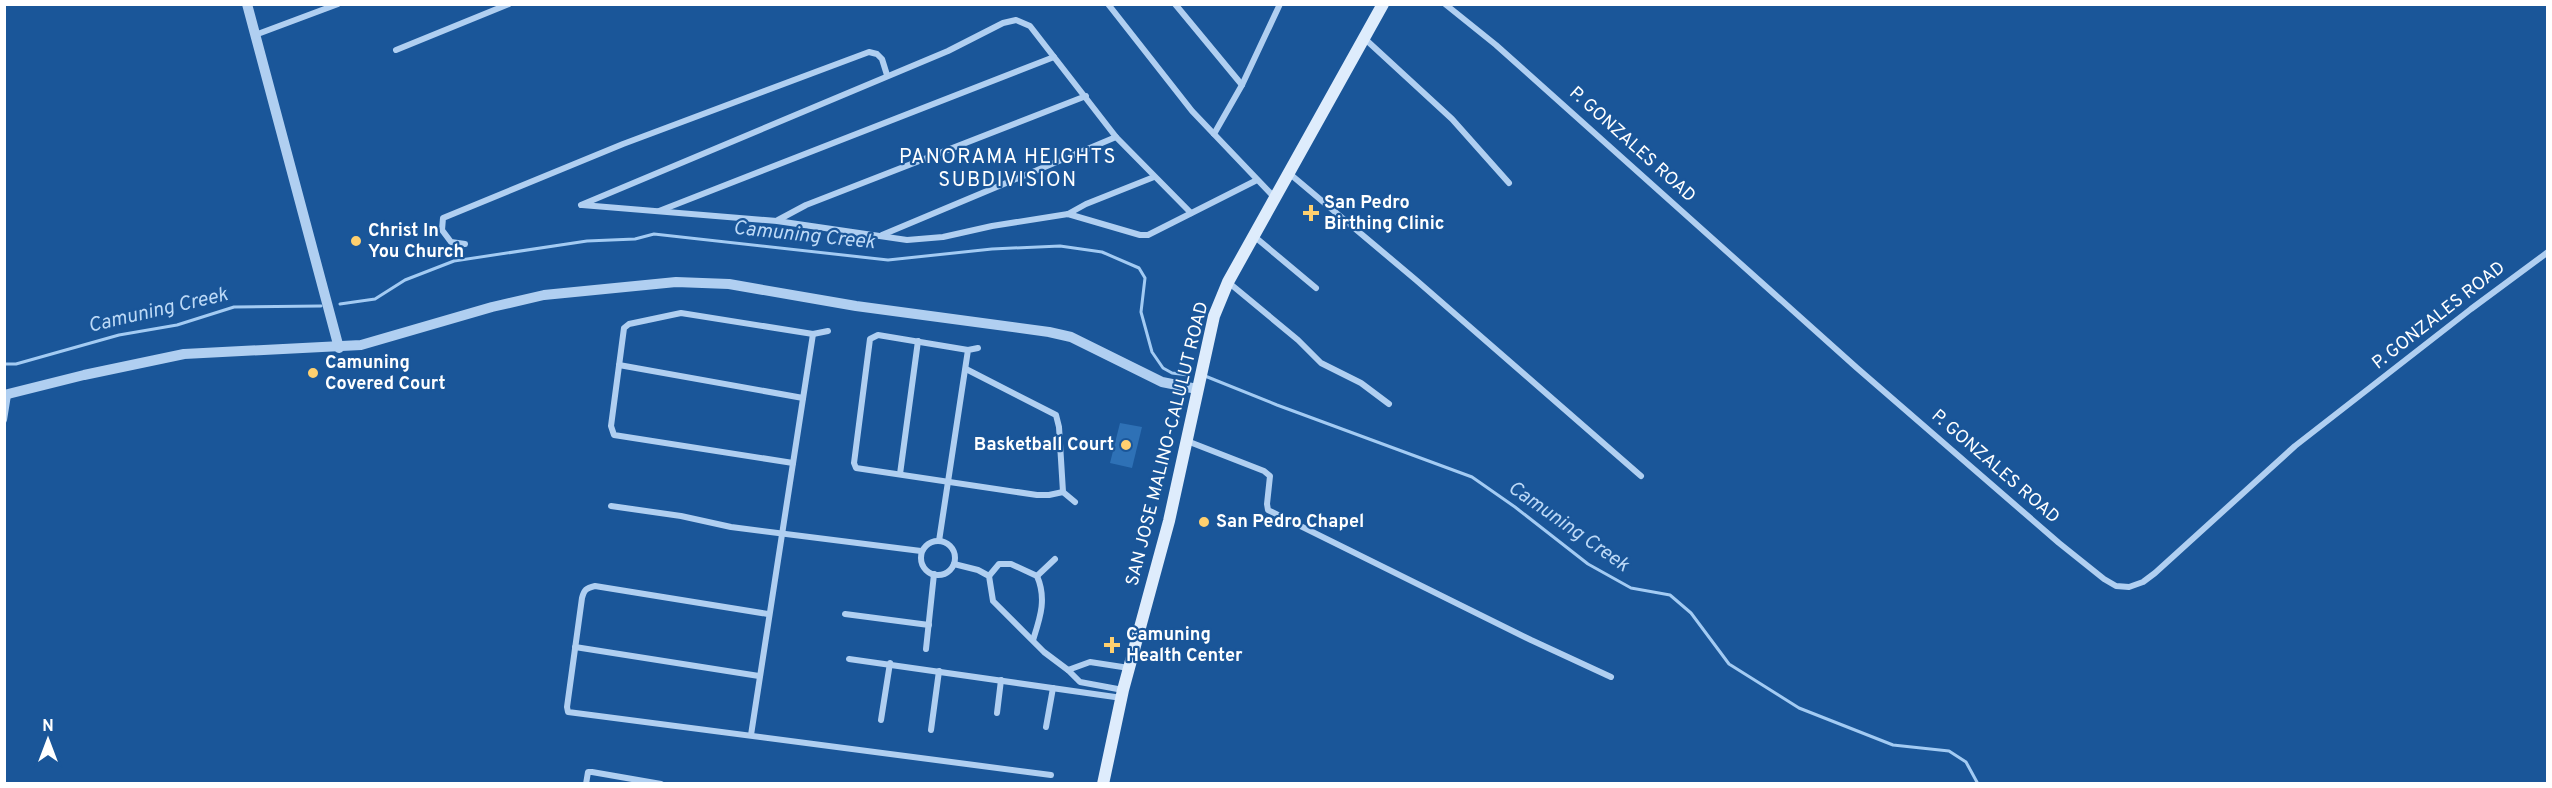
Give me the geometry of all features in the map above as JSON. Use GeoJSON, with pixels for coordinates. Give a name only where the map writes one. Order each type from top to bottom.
{"type":"FeatureCollection","features":[{"type":"Feature","properties":{"kind":"main road","name":"SAN JOSE MALINO-CALULUT ROAD"},"geometry":{"type":"LineString","coordinates":[[1103,783],[1122,694],[1169,521],[1214,316],[1228,282],[1276,200],[1383,4]]}},
{"type":"Feature","properties":{"kind":"street"},"geometry":{"type":"LineString","coordinates":[[247,4],[339,348]]}},
{"type":"Feature","properties":{"kind":"street"},"geometry":{"type":"LineString","coordinates":[[255,35],[338,4]]}},
{"type":"Feature","properties":{"kind":"street"},"geometry":{"type":"LineString","coordinates":[[396,50],[509,4]]}},
{"type":"Feature","properties":{"kind":"street"},"geometry":{"type":"LineString","coordinates":[[1108,4],[1172,87],[1276,200]]}},
{"type":"Feature","properties":{"kind":"street"},"geometry":{"type":"LineString","coordinates":[[1175,4],[1242,85]]}},
{"type":"Feature","properties":{"kind":"street"},"geometry":{"type":"LineString","coordinates":[[1214,134],[1242,85],[1280,4]]}},
{"type":"Feature","properties":{"kind":"street","name":"P. GONZALES ROAD"},"geometry":{"type":"LineString","coordinates":[[1445,4],[1496,45],[1857,368],[2059,543],[2116,586],[2135,585],[2155,573],[2295,446],[2547,252]]}},
{"type":"Feature","properties":{"kind":"street"},"geometry":{"type":"LineString","coordinates":[[1154,177],[1086,204],[1068,214],[992,226],[943,237],[907,240],[777,221],[581,205],[948,51],[1003,22],[1016,20],[1030,26],[1116,137],[1191,213]]}},
{"type":"Feature","properties":{"kind":"street"},"geometry":{"type":"LineString","coordinates":[[1363,38],[1452,119],[1509,183]]}},
{"type":"Feature","properties":{"kind":"street"},"geometry":{"type":"LineString","coordinates":[[465,244],[451,242],[447,238],[442,230],[443,218],[624,144],[869,52],[877,54],[882,59],[887,75]]}},
{"type":"Feature","properties":{"kind":"street"},"geometry":{"type":"LineString","coordinates":[[659,211],[1054,57]]}},
{"type":"Feature","properties":{"kind":"street"},"geometry":{"type":"LineString","coordinates":[[777,221],[806,205],[1086,96]]}},
{"type":"Feature","properties":{"kind":"street"},"geometry":{"type":"LineString","coordinates":[[879,236],[1116,137]]}},
{"type":"Feature","properties":{"kind":"street"},"geometry":{"type":"LineString","coordinates":[[1290,174],[1416,280],[1641,476]]}},
{"type":"Feature","properties":{"kind":"street"},"geometry":{"type":"LineString","coordinates":[[1068,214],[1140,235],[1148,235],[1257,180]]}},
{"type":"Feature","properties":{"kind":"street"},"geometry":{"type":"LineString","coordinates":[[1255,237],[1316,288]]}},
{"type":"Feature","properties":{"kind":"street"},"geometry":{"type":"LineString","coordinates":[[4,420],[6,395],[84,375],[184,354],[286,348],[339,348],[377,342],[492,307],[544,295],[676,282],[711,283],[856,306],[1049,332],[1071,338],[1162,382],[1197,389]]}},
{"type":"Feature","properties":{"kind":"street"},"geometry":{"type":"LineString","coordinates":[[1228,282],[1298,340],[1321,363],[1361,383],[1389,404]]}},
{"type":"Feature","properties":{"kind":"street"},"geometry":{"type":"LineString","coordinates":[[792,463],[614,435],[611,426],[626,326],[673,313],[813,334],[828,331]]}},
{"type":"Feature","properties":{"kind":"street"},"geometry":{"type":"LineString","coordinates":[[751,735],[813,334]]}},
{"type":"Feature","properties":{"kind":"street"},"geometry":{"type":"LineString","coordinates":[[978,348],[968,350],[878,335],[870,339],[854,463],[859,470],[1037,495],[1063,492]]}},
{"type":"Feature","properties":{"kind":"street"},"geometry":{"type":"LineString","coordinates":[[900,474],[918,341]]}},
{"type":"Feature","properties":{"kind":"street"},"geometry":{"type":"LineString","coordinates":[[939,541],[950,481],[968,350]]}},
{"type":"Feature","properties":{"kind":"street"},"geometry":{"type":"LineString","coordinates":[[619,365],[803,398]]}},
{"type":"Feature","properties":{"kind":"street"},"geometry":{"type":"LineString","coordinates":[[966,369],[1056,415],[1059,427],[1063,492],[1075,502]]}},
{"type":"Feature","properties":{"kind":"street"},"geometry":{"type":"LineString","coordinates":[[1186,440],[1264,471],[1270,476],[1268,510],[1611,677]]}},
{"type":"Feature","properties":{"kind":"street"},"geometry":{"type":"LineString","coordinates":[[611,507],[681,516],[731,527],[921,551],[930,543],[939,541],[952,548],[954,564]]}},
{"type":"Feature","properties":{"kind":"street"},"geometry":{"type":"LineString","coordinates":[[921,551],[922,564],[926,570],[934,574],[944,573],[954,564]]}},
{"type":"Feature","properties":{"kind":"street"},"geometry":{"type":"LineString","coordinates":[[1037,576],[1055,559]]}},
{"type":"Feature","properties":{"kind":"street"},"geometry":{"type":"LineString","coordinates":[[954,564],[978,570],[990,576]]}},
{"type":"Feature","properties":{"kind":"street"},"geometry":{"type":"LineString","coordinates":[[1033,640],[1043,602],[1042,587],[1037,576],[1011,564],[999,564],[990,576],[993,601],[1008,618],[1080,682],[1122,694]]}},
{"type":"Feature","properties":{"kind":"street"},"geometry":{"type":"LineString","coordinates":[[926,650],[934,574]]}},
{"type":"Feature","properties":{"kind":"street"},"geometry":{"type":"LineString","coordinates":[[768,614],[595,586],[584,591],[568,712],[1051,775]]}},
{"type":"Feature","properties":{"kind":"street"},"geometry":{"type":"LineString","coordinates":[[844,614],[929,625]]}},
{"type":"Feature","properties":{"kind":"street"},"geometry":{"type":"LineString","coordinates":[[575,647],[759,676]]}},
{"type":"Feature","properties":{"kind":"street"},"geometry":{"type":"LineString","coordinates":[[849,659],[890,663],[1053,688],[1122,694]]}},
{"type":"Feature","properties":{"kind":"street"},"geometry":{"type":"LineString","coordinates":[[1068,670],[1090,662],[1129,668]]}},
{"type":"Feature","properties":{"kind":"street"},"geometry":{"type":"LineString","coordinates":[[881,720],[890,663]]}},
{"type":"Feature","properties":{"kind":"street"},"geometry":{"type":"LineString","coordinates":[[931,730],[939,671]]}},
{"type":"Feature","properties":{"kind":"street"},"geometry":{"type":"LineString","coordinates":[[997,713],[1000,680]]}},
{"type":"Feature","properties":{"kind":"street"},"geometry":{"type":"LineString","coordinates":[[1046,727],[1053,688]]}},
{"type":"Feature","properties":{"kind":"street"},"geometry":{"type":"LineString","coordinates":[[586,783],[588,772],[661,783]]}},
{"type":"Feature","properties":{"kind":"shaded area","name":"Basketball Court"},"geometry":{"type":"Polygon","coordinates":[[[1120,423],[1142,427],[1132,468],[1110,463],[1120,423]]]}},
{"type":"Feature","properties":{"kind":"waterway","name":"Camuning Creek"},"geometry":{"type":"LineString","coordinates":[[340,304],[375,299],[405,280],[454,261],[587,241],[635,239],[654,234],[888,260],[992,249],[1060,246],[1102,252],[1139,268],[1145,278],[1141,312],[1152,352],[1163,368],[1172,373],[1188,375]]}},
{"type":"Feature","properties":{"kind":"waterway","name":"Camuning Creek"},"geometry":{"type":"LineString","coordinates":[[4,364],[16,364],[119,335],[177,325],[234,307],[321,306]]}},
{"type":"Feature","properties":{"kind":"waterway","name":"Camuning Creek"},"geometry":{"type":"LineString","coordinates":[[1205,376],[1472,477],[1588,564],[1631,588],[1670,595],[1691,613],[1729,664],[1799,708],[1893,745],[1949,751],[1966,762],[1978,784]]}},
{"type":"Feature","properties":{"kind":"place","name":"San Pedro Birthing Clinic"},"geometry":{"type":"Point","coordinates":[1311,213]}},
{"type":"Feature","properties":{"kind":"place","name":"Christ In You Church"},"geometry":{"type":"Point","coordinates":[356,241]}},
{"type":"Feature","properties":{"kind":"place","name":"Camuning Covered Court"},"geometry":{"type":"Point","coordinates":[313,373]}},
{"type":"Feature","properties":{"kind":"place","name":"Basketball Court"},"geometry":{"type":"Point","coordinates":[1126,445]}},
{"type":"Feature","properties":{"kind":"place","name":"San Pedro Chapel"},"geometry":{"type":"Point","coordinates":[1204,522]}},
{"type":"Feature","properties":{"kind":"place","name":"Camuning Health Center"},"geometry":{"type":"Point","coordinates":[1112,645]}},
{"type":"Feature","properties":{"kind":"district","name":"PANORAMA HEIGHTS SUBDIVISION"},"geometry":{"type":"Point","coordinates":[1008,170]}}]}
